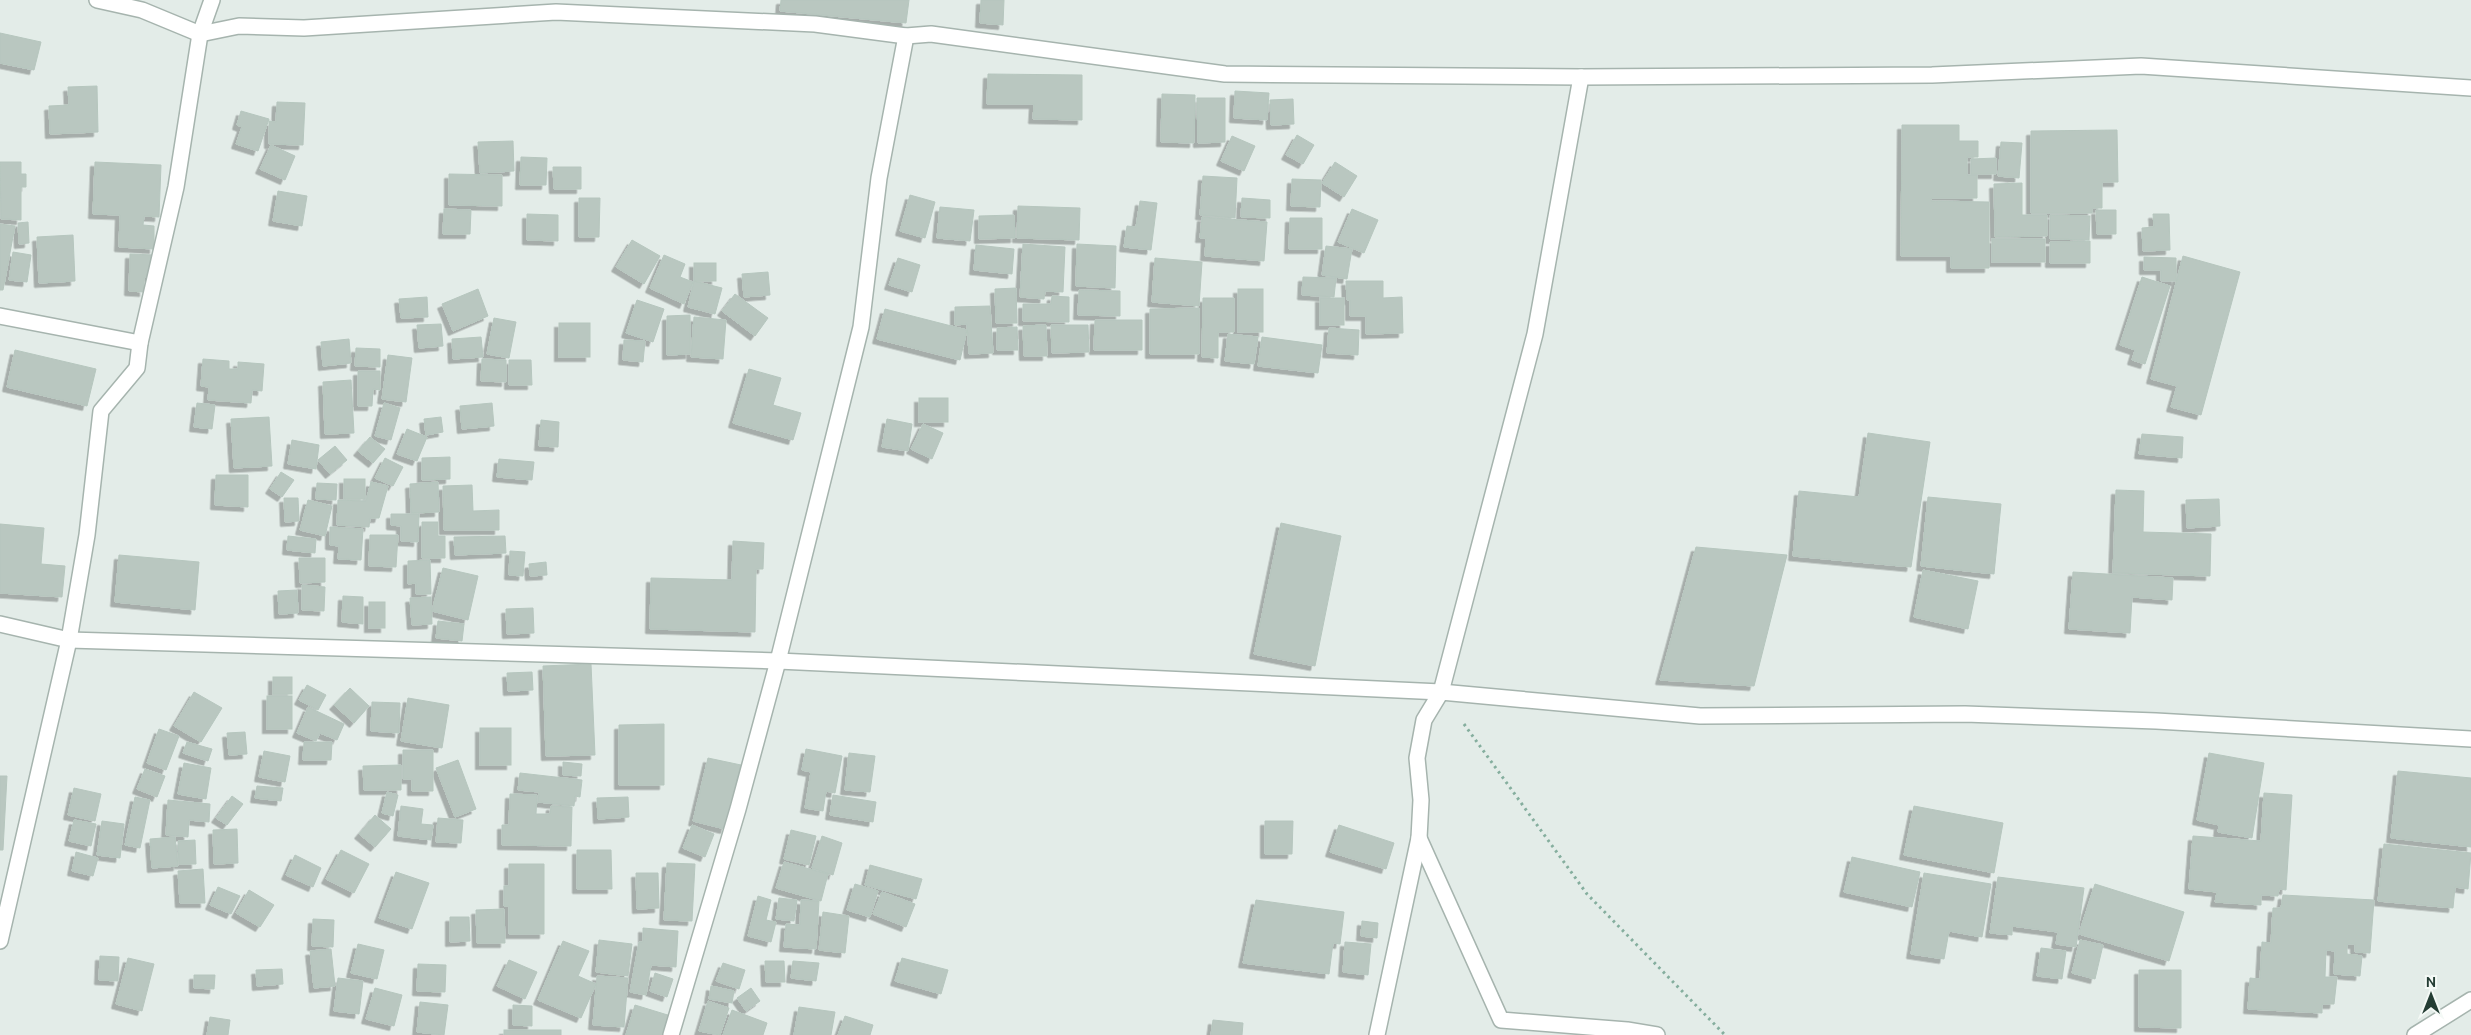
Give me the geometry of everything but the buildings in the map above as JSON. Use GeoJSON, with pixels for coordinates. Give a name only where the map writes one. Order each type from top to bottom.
{"type":"FeatureCollection","features":[{"type":"Feature","properties":{"kind":"street"},"geometry":{"type":"LineString","coordinates":[[97,0],[142,10],[200,34],[239,26],[304,28],[556,12],[815,24],[906,36],[931,34],[1225,74],[1581,77],[1932,75],[2141,66],[2471,88]]}},
{"type":"Feature","properties":{"kind":"street"},"geometry":{"type":"LineString","coordinates":[[0,941],[69,640],[87,534],[101,411],[138,368],[140,344],[176,187],[200,34],[212,0]]}},
{"type":"Feature","properties":{"kind":"street"},"geometry":{"type":"LineString","coordinates":[[671,1035],[738,809],[778,661],[861,328],[879,178],[906,36]]}},
{"type":"Feature","properties":{"kind":"street"},"geometry":{"type":"LineString","coordinates":[[1377,1035],[1419,838],[1421,800],[1417,758],[1424,720],[1441,692],[1535,334],[1581,77]]}},
{"type":"Feature","properties":{"kind":"street"},"geometry":{"type":"LineString","coordinates":[[0,316],[140,344]]}},
{"type":"Feature","properties":{"kind":"street"},"geometry":{"type":"LineString","coordinates":[[0,624],[69,640],[778,661],[1441,692],[1700,716],[1966,714],[2156,721],[2471,739]]}},
{"type":"Feature","properties":{"kind":"street"},"geometry":{"type":"LineString","coordinates":[[1419,838],[1501,1020],[1627,1030],[1657,1035]]}},
{"type":"Feature","properties":{"kind":"street"},"geometry":{"type":"LineString","coordinates":[[2415,1035],[2471,1000]]}},
{"type":"Feature","properties":{"kind":"path"},"geometry":{"type":"LineString","coordinates":[[1441,692],[1587,894],[1725,1035]]}}]}
